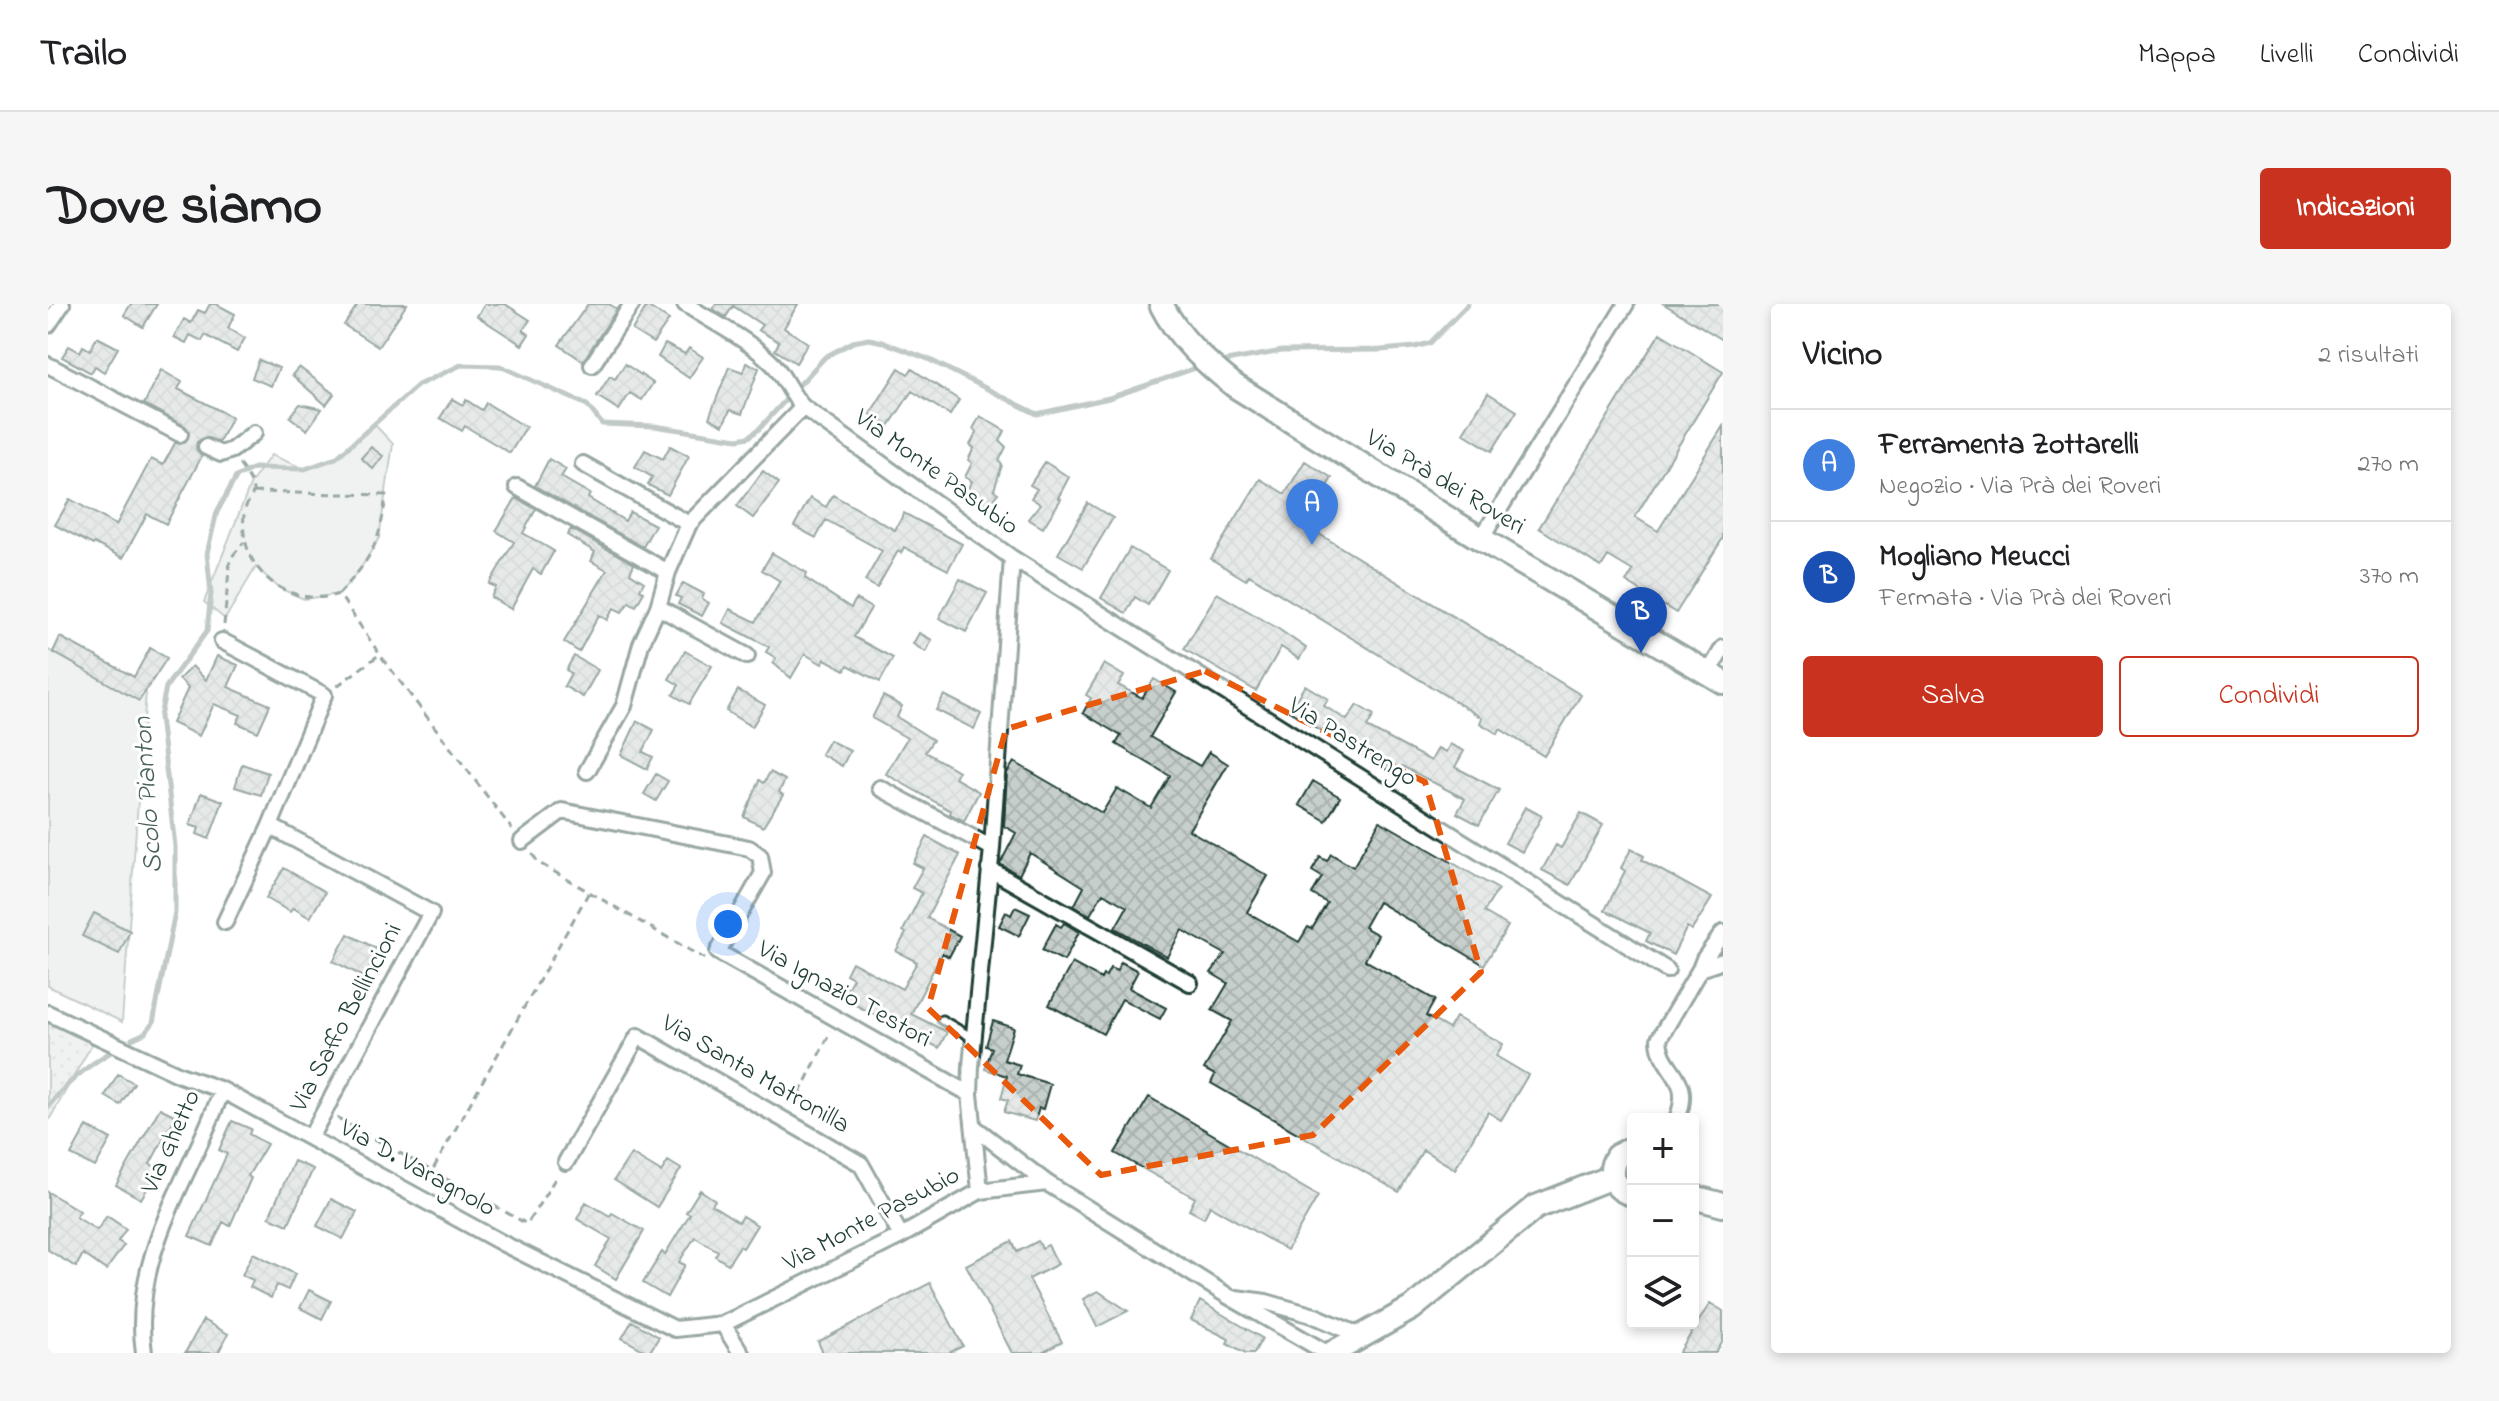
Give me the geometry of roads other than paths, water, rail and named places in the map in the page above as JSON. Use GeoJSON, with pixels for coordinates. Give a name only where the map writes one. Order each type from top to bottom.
{"type":"FeatureCollection","features":[{"type":"Feature","properties":{"kind":"main road","name":"Via Prà dei Roveri"},"geometry":{"type":"LineString","coordinates":[[1161,304],[1169,320],[1190,346],[1235,386],[1481,539],[1716,677]]}},
{"type":"Feature","properties":{"kind":"main road"},"geometry":{"type":"LineString","coordinates":[[1627,1151],[1613,1162],[1612,1177],[1620,1189],[1627,1192]]}},
{"type":"Feature","properties":{"kind":"main road"},"geometry":{"type":"LineString","coordinates":[[1329,1353],[1412,1308],[1536,1207],[1612,1177]]}},
{"type":"Feature","properties":{"kind":"main road"},"geometry":{"type":"LineString","coordinates":[[1699,1199],[1723,1205]]}},
{"type":"Feature","properties":{"kind":"street"},"geometry":{"type":"LineString","coordinates":[[48,325],[62,304]]}},
{"type":"Feature","properties":{"kind":"street"},"geometry":{"type":"LineString","coordinates":[[592,365],[632,304]]}},
{"type":"Feature","properties":{"kind":"street","name":"Via Monte Pasubio"},"geometry":{"type":"LineString","coordinates":[[685,304],[761,353],[783,376],[799,403],[1012,558],[992,848],[970,1094],[980,1191]]}},
{"type":"Feature","properties":{"kind":"street"},"geometry":{"type":"LineString","coordinates":[[1481,539],[1626,304]]}},
{"type":"Feature","properties":{"kind":"street"},"geometry":{"type":"LineString","coordinates":[[48,365],[180,434]]}},
{"type":"Feature","properties":{"kind":"street"},"geometry":{"type":"LineString","coordinates":[[587,771],[624,706],[641,644],[689,524],[799,403]]}},
{"type":"Feature","properties":{"kind":"street"},"geometry":{"type":"LineString","coordinates":[[206,447],[221,454],[232,450],[254,433]]}},
{"type":"Feature","properties":{"kind":"street"},"geometry":{"type":"LineString","coordinates":[[583,464],[689,524]]}},
{"type":"Feature","properties":{"kind":"street"},"geometry":{"type":"LineString","coordinates":[[517,487],[668,572]]}},
{"type":"Feature","properties":{"kind":"street","name":"Via Pastrengo"},"geometry":{"type":"LineString","coordinates":[[1012,558],[1667,970]]}},
{"type":"Feature","properties":{"kind":"street"},"geometry":{"type":"LineString","coordinates":[[658,607],[747,656]]}},
{"type":"Feature","properties":{"kind":"street"},"geometry":{"type":"LineString","coordinates":[[222,641],[324,695],[270,826],[225,922]]}},
{"type":"Feature","properties":{"kind":"street"},"geometry":{"type":"LineString","coordinates":[[1716,677],[1723,648]]}},
{"type":"Feature","properties":{"kind":"street"},"geometry":{"type":"LineString","coordinates":[[880,788],[992,848]]}},
{"type":"Feature","properties":{"kind":"street","name":"Via Ignazio Testori"},"geometry":{"type":"LineString","coordinates":[[522,841],[562,811],[729,842],[756,852],[763,861],[763,873],[718,952],[970,1094]]}},
{"type":"Feature","properties":{"kind":"street","name":"Via Saffo Bellincioni"},"geometry":{"type":"LineString","coordinates":[[270,826],[431,913],[310,1138]]}},
{"type":"Feature","properties":{"kind":"street"},"geometry":{"type":"LineString","coordinates":[[989,869],[1190,983]]}},
{"type":"Feature","properties":{"kind":"street"},"geometry":{"type":"LineString","coordinates":[[1680,1113],[1681,1087],[1677,1075],[1659,1048],[1659,1039],[1704,959],[1723,933]]}},
{"type":"Feature","properties":{"kind":"street"},"geometry":{"type":"LineString","coordinates":[[1700,969],[1723,961]]}},
{"type":"Feature","properties":{"kind":"street","name":"Via Ghetto"},"geometry":{"type":"LineString","coordinates":[[48,1013],[180,1075],[222,1090],[209,1127],[156,1238],[148,1265],[141,1319],[144,1353]]}},
{"type":"Feature","properties":{"kind":"street","name":"Via Santa Matronilla"},"geometry":{"type":"LineString","coordinates":[[566,1162],[638,1036],[861,1164],[901,1236]]}},
{"type":"Feature","properties":{"kind":"street","name":"Via D. Varagnolo"},"geometry":{"type":"LineString","coordinates":[[222,1090],[504,1244],[675,1329],[723,1324]]}},
{"type":"Feature","properties":{"kind":"street"},"geometry":{"type":"LineString","coordinates":[[974,1127],[1047,1183],[1228,1296],[1329,1353]]}},
{"type":"Feature","properties":{"kind":"street","name":"Via Monte Pasubio"},"geometry":{"type":"LineString","coordinates":[[723,1324],[901,1236],[980,1191],[1047,1183]]}},
{"type":"Feature","properties":{"kind":"street"},"geometry":{"type":"LineString","coordinates":[[1228,1296],[1266,1302],[1315,1316],[1361,1336]]}},
{"type":"Feature","properties":{"kind":"street"},"geometry":{"type":"LineString","coordinates":[[723,1324],[741,1353]]}},
{"type":"Feature","properties":{"kind":"lane"},"geometry":{"type":"LineString","coordinates":[[942,1020],[973,1038]]}},
{"type":"Feature","properties":{"kind":"waterway","name":"Scolo Pianton"},"geometry":{"type":"LineString","coordinates":[[1226,361],[1282,351],[1415,347],[1430,343],[1468,304]]}},
{"type":"Feature","properties":{"kind":"waterway","name":"Scolo Pianton"},"geometry":{"type":"LineString","coordinates":[[132,1039],[145,1033],[153,1023],[175,912],[175,846],[160,717],[166,687],[207,631],[211,594],[207,553],[217,512],[236,477],[254,468],[305,469],[336,458],[418,385],[461,365],[500,366],[587,405],[602,424],[654,426],[738,439],[749,437],[759,429],[825,357],[853,342],[869,339],[928,359],[1037,414],[1109,398],[1193,369]]}},
{"type":"Feature","properties":{"kind":"waterway","name":"Scolo Pianton"},"geometry":{"type":"LineString","coordinates":[[48,1107],[76,1076],[111,1052]]}},
{"type":"Feature","properties":{"kind":"tunnel"},"geometry":{"type":"LineString","coordinates":[[180,434],[206,447]]}},
{"type":"Feature","properties":{"kind":"place","name":"Ferramenta Zottarelli"},"geometry":{"type":"Point","coordinates":[1312,545]}},
{"type":"Feature","properties":{"kind":"place","name":"Mogliano Meucci"},"geometry":{"type":"Point","coordinates":[1641,653]}}]}
